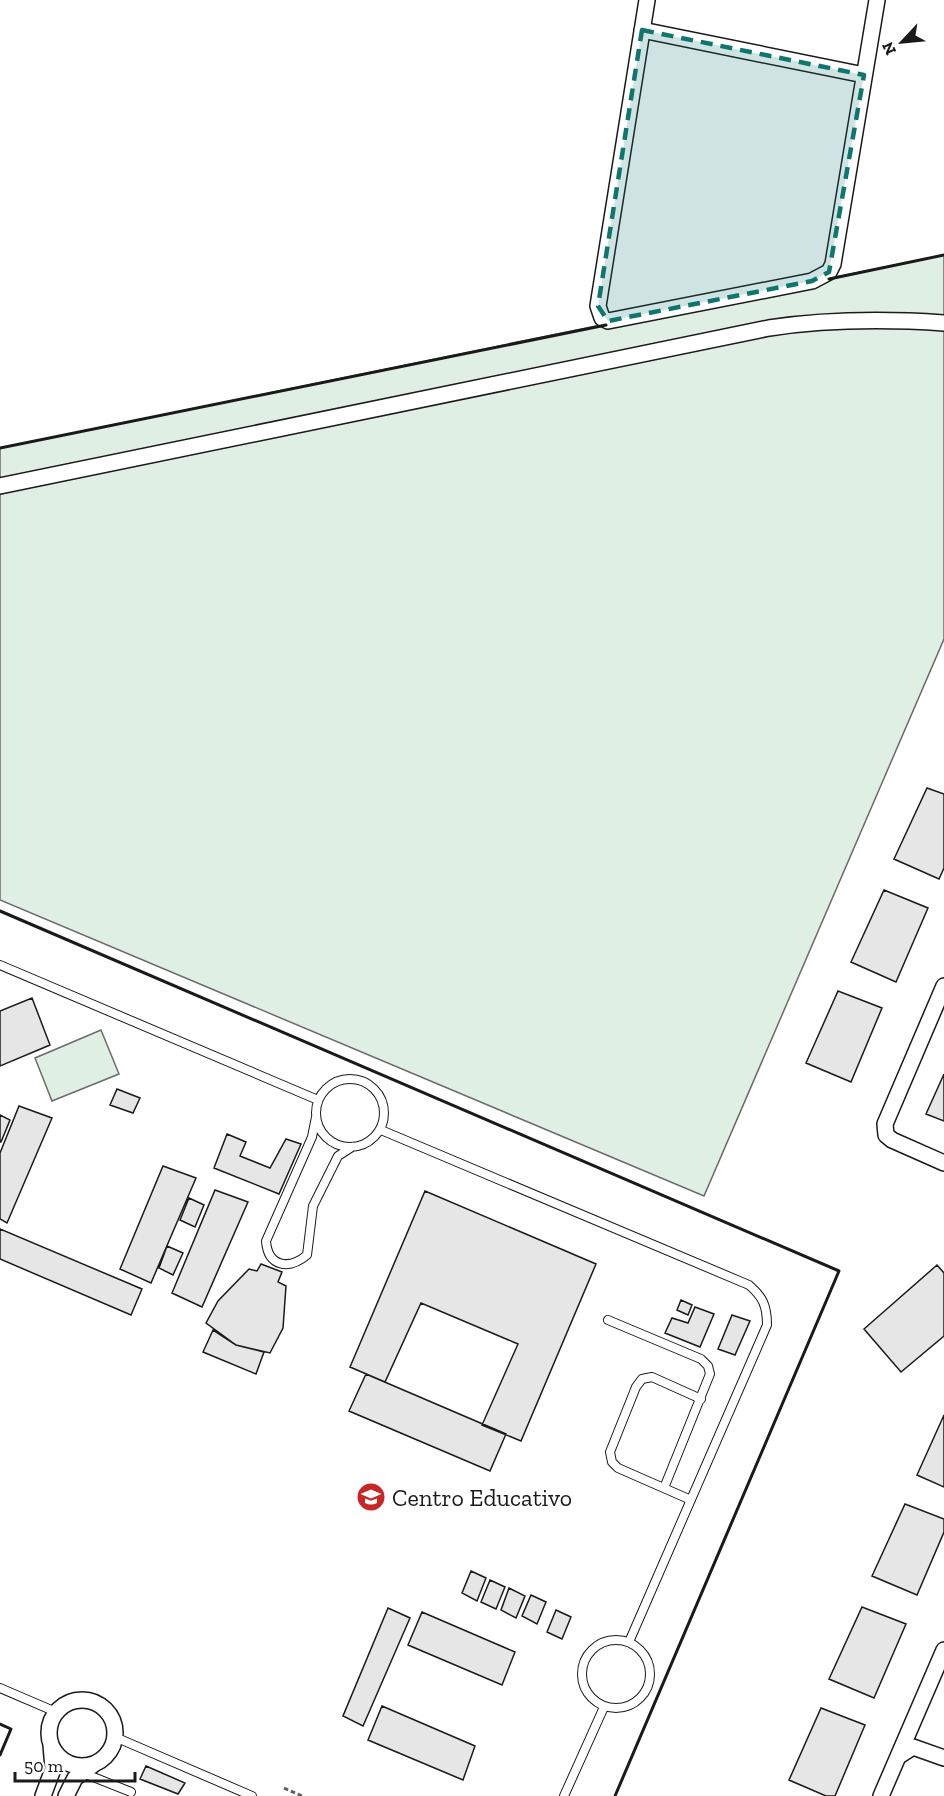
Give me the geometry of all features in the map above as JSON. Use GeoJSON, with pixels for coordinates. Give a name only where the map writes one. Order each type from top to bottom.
{"type":"FeatureCollection","features":[{"type":"Feature","properties":{"kind":"street"},"geometry":{"type":"LineString","coordinates":[[647,0],[598,306],[602,318],[608,321],[812,281],[829,272],[833,264],[877,0]]}},
{"type":"Feature","properties":{"kind":"street"},"geometry":{"type":"LineString","coordinates":[[642,30],[864,75]]}},
{"type":"Feature","properties":{"kind":"street"},"geometry":{"type":"LineString","coordinates":[[0,486],[769,328],[872,319],[944,324]]}},
{"type":"Feature","properties":{"kind":"street"},"geometry":{"type":"LineString","coordinates":[[944,987],[885,1124],[886,1135],[892,1140],[944,1163]]}},
{"type":"Feature","properties":{"kind":"street"},"geometry":{"type":"LineString","coordinates":[[881,1796],[944,1650]]}},
{"type":"Feature","properties":{"kind":"street"},"geometry":{"type":"LineString","coordinates":[[43,1796],[53,1769],[51,1722],[56,1712],[76,1700],[96,1703],[111,1717],[115,1737],[112,1747],[98,1762],[82,1772],[66,1796]]}},
{"type":"Feature","properties":{"kind":"street"},"geometry":{"type":"LineString","coordinates":[[912,1724],[914,1737],[924,1750]]}},
{"type":"Feature","properties":{"kind":"street"},"geometry":{"type":"LineString","coordinates":[[51,1745],[66,1762],[77,1766],[98,1762]]}},
{"type":"Feature","properties":{"kind":"street"},"geometry":{"type":"LineString","coordinates":[[899,1756],[908,1748],[924,1750],[944,1758]]}},
{"type":"Feature","properties":{"kind":"lane"},"geometry":{"type":"LineString","coordinates":[[0,965],[318,1100]]}},
{"type":"Feature","properties":{"kind":"lane"},"geometry":{"type":"LineString","coordinates":[[347,1078],[365,1081],[380,1094],[385,1112],[381,1130],[369,1142],[352,1147],[338,1156],[313,1206],[311,1241],[307,1255],[297,1263],[285,1265],[274,1261],[267,1252],[266,1240],[312,1137],[318,1100],[329,1085],[338,1081],[347,1078]]}},
{"type":"Feature","properties":{"kind":"lane"},"geometry":{"type":"LineString","coordinates":[[316,1117],[322,1133],[336,1144],[352,1147]]}},
{"type":"Feature","properties":{"kind":"lane"},"geometry":{"type":"LineString","coordinates":[[381,1130],[749,1285],[761,1296],[767,1308],[767,1325],[629,1642]]}},
{"type":"Feature","properties":{"kind":"lane"},"geometry":{"type":"LineString","coordinates":[[608,1320],[701,1359],[708,1366],[710,1374],[701,1399],[663,1488]]}},
{"type":"Feature","properties":{"kind":"lane"},"geometry":{"type":"LineString","coordinates":[[691,1500],[618,1468],[612,1462],[610,1452],[636,1387],[642,1379],[652,1377],[701,1399]]}},
{"type":"Feature","properties":{"kind":"lane"},"geometry":{"type":"LineString","coordinates":[[611,1639],[629,1642],[643,1653],[650,1669],[649,1686],[638,1701],[630,1705],[622,1708],[604,1707],[590,1696],[582,1680],[584,1661],[594,1646],[611,1639]]}},
{"type":"Feature","properties":{"kind":"lane"},"geometry":{"type":"LineString","coordinates":[[0,1688],[56,1712]]}},
{"type":"Feature","properties":{"kind":"lane"},"geometry":{"type":"LineString","coordinates":[[564,1796],[604,1707]]}},
{"type":"Feature","properties":{"kind":"lane"},"geometry":{"type":"LineString","coordinates":[[115,1737],[252,1796]]}},
{"type":"Feature","properties":{"kind":"lane"},"geometry":{"type":"LineString","coordinates":[[82,1772],[131,1792]]}},
{"type":"Feature","properties":{"kind":"path"},"geometry":{"type":"LineString","coordinates":[[284,1788],[302,1796]]}},
{"type":"Feature","properties":{"kind":"highlighted area"},"geometry":{"type":"Polygon","coordinates":[[[642,30],[864,75],[829,272],[812,281],[608,321],[598,306],[642,30]]]}},
{"type":"Feature","properties":{"kind":"green space"},"geometry":{"type":"Polygon","coordinates":[[[944,255],[944,639],[704,1196],[0,900],[0,448],[944,255]]]}},
{"type":"Feature","properties":{"kind":"green space"},"geometry":{"type":"Polygon","coordinates":[[[101,1030],[119,1074],[52,1101],[35,1058],[101,1030]]]}},
{"type":"Feature","properties":{"kind":"building"},"geometry":{"type":"Polygon","coordinates":[[[927,788],[944,794],[944,868],[939,879],[894,859],[927,788]]]}},
{"type":"Feature","properties":{"kind":"building"},"geometry":{"type":"Polygon","coordinates":[[[884,890],[928,908],[896,982],[851,962],[884,890]]]}},
{"type":"Feature","properties":{"kind":"building"},"geometry":{"type":"Polygon","coordinates":[[[838,991],[882,1008],[851,1082],[806,1063],[838,991]]]}},
{"type":"Feature","properties":{"kind":"building"},"geometry":{"type":"Polygon","coordinates":[[[32,998],[50,1045],[0,1066],[0,1011],[32,998]]]}},
{"type":"Feature","properties":{"kind":"building"},"geometry":{"type":"Polygon","coordinates":[[[944,1074],[944,1121],[926,1114],[944,1074]]]}},
{"type":"Feature","properties":{"kind":"building"},"geometry":{"type":"Polygon","coordinates":[[[117,1089],[140,1098],[133,1113],[110,1105],[117,1089]]]}},
{"type":"Feature","properties":{"kind":"building"},"geometry":{"type":"Polygon","coordinates":[[[19,1106],[52,1118],[7,1223],[0,1219],[0,1153],[19,1106]]]}},
{"type":"Feature","properties":{"kind":"building"},"geometry":{"type":"Polygon","coordinates":[[[0,1115],[10,1120],[1,1142],[0,1142],[0,1115]]]}},
{"type":"Feature","properties":{"kind":"building"},"geometry":{"type":"Polygon","coordinates":[[[227,1134],[246,1142],[240,1156],[270,1168],[286,1139],[301,1144],[279,1194],[214,1168],[227,1134]]]}},
{"type":"Feature","properties":{"kind":"building"},"geometry":{"type":"Polygon","coordinates":[[[163,1166],[196,1178],[151,1283],[120,1269],[163,1166]]]}},
{"type":"Feature","properties":{"kind":"building"},"geometry":{"type":"Polygon","coordinates":[[[215,1190],[248,1202],[202,1307],[172,1293],[215,1190]]]}},
{"type":"Feature","properties":{"kind":"building"},"geometry":{"type":"Polygon","coordinates":[[[425,1191],[596,1264],[521,1441],[482,1425],[518,1344],[421,1303],[385,1382],[350,1367],[425,1191]]]}},
{"type":"Feature","properties":{"kind":"building"},"geometry":{"type":"Polygon","coordinates":[[[189,1198],[204,1205],[195,1227],[180,1220],[189,1198]]]}},
{"type":"Feature","properties":{"kind":"building"},"geometry":{"type":"Polygon","coordinates":[[[0,1229],[142,1289],[131,1315],[0,1259],[0,1229]]]}},
{"type":"Feature","properties":{"kind":"building"},"geometry":{"type":"Polygon","coordinates":[[[167,1246],[183,1253],[173,1275],[159,1268],[167,1246]]]}},
{"type":"Feature","properties":{"kind":"building"},"geometry":{"type":"Polygon","coordinates":[[[261,1264],[282,1272],[278,1282],[286,1286],[283,1328],[270,1353],[236,1345],[206,1323],[218,1301],[249,1269],[257,1271],[261,1264]]]}},
{"type":"Feature","properties":{"kind":"building"},"geometry":{"type":"Polygon","coordinates":[[[937,1265],[944,1273],[944,1336],[901,1372],[864,1329],[937,1265]]]}},
{"type":"Feature","properties":{"kind":"building"},"geometry":{"type":"Polygon","coordinates":[[[681,1300],[692,1305],[688,1315],[677,1310],[681,1300]]]}},
{"type":"Feature","properties":{"kind":"building"},"geometry":{"type":"Polygon","coordinates":[[[695,1307],[714,1314],[700,1347],[665,1333],[672,1318],[688,1323],[695,1307]]]}},
{"type":"Feature","properties":{"kind":"building"},"geometry":{"type":"Polygon","coordinates":[[[732,1315],[750,1321],[735,1355],[718,1349],[732,1315]]]}},
{"type":"Feature","properties":{"kind":"building"},"geometry":{"type":"Polygon","coordinates":[[[213,1330],[236,1345],[264,1352],[256,1374],[203,1352],[213,1330]]]}},
{"type":"Feature","properties":{"kind":"building"},"geometry":{"type":"Polygon","coordinates":[[[366,1374],[506,1434],[490,1471],[349,1411],[366,1374]]]}},
{"type":"Feature","properties":{"kind":"building"},"geometry":{"type":"Polygon","coordinates":[[[944,1415],[944,1487],[917,1475],[944,1415]]]}},
{"type":"Feature","properties":{"kind":"building"},"geometry":{"type":"Polygon","coordinates":[[[905,1504],[944,1519],[944,1532],[917,1595],[872,1576],[905,1504]]]}},
{"type":"Feature","properties":{"kind":"building"},"geometry":{"type":"Polygon","coordinates":[[[471,1571],[486,1578],[477,1601],[462,1593],[471,1571]]]}},
{"type":"Feature","properties":{"kind":"building"},"geometry":{"type":"Polygon","coordinates":[[[490,1580],[505,1587],[496,1609],[481,1602],[490,1580]]]}},
{"type":"Feature","properties":{"kind":"building"},"geometry":{"type":"Polygon","coordinates":[[[509,1588],[525,1596],[516,1618],[501,1610],[509,1588]]]}},
{"type":"Feature","properties":{"kind":"building"},"geometry":{"type":"Polygon","coordinates":[[[531,1595],[546,1602],[537,1624],[522,1616],[531,1595]]]}},
{"type":"Feature","properties":{"kind":"building"},"geometry":{"type":"Polygon","coordinates":[[[862,1607],[906,1624],[874,1698],[829,1679],[862,1607]]]}},
{"type":"Feature","properties":{"kind":"building"},"geometry":{"type":"Polygon","coordinates":[[[388,1608],[410,1618],[363,1726],[343,1716],[388,1608]]]}},
{"type":"Feature","properties":{"kind":"building"},"geometry":{"type":"Polygon","coordinates":[[[556,1610],[571,1617],[562,1639],[547,1632],[556,1610]]]}},
{"type":"Feature","properties":{"kind":"building"},"geometry":{"type":"Polygon","coordinates":[[[422,1612],[515,1652],[502,1685],[408,1645],[422,1612]]]}},
{"type":"Feature","properties":{"kind":"building"},"geometry":{"type":"Polygon","coordinates":[[[382,1706],[475,1746],[463,1780],[368,1740],[382,1706]]]}},
{"type":"Feature","properties":{"kind":"building"},"geometry":{"type":"Polygon","coordinates":[[[821,1708],[865,1725],[835,1796],[826,1796],[789,1780],[821,1708]]]}},
{"type":"Feature","properties":{"kind":"building"},"geometry":{"type":"Polygon","coordinates":[[[146,1766],[185,1783],[178,1794],[140,1779],[146,1766]]]}},
{"type":"Feature","properties":{"kind":"wall"},"geometry":{"type":"LineString","coordinates":[[829,279],[944,255]]}},
{"type":"Feature","properties":{"kind":"wall"},"geometry":{"type":"LineString","coordinates":[[0,448],[606,325]]}},
{"type":"Feature","properties":{"kind":"wall"},"geometry":{"type":"LineString","coordinates":[[0,911],[839,1271],[615,1796]]}},
{"type":"Feature","properties":{"kind":"wall"},"geometry":{"type":"LineString","coordinates":[[0,1724],[11,1729],[0,1755]]}},
{"type":"Feature","properties":{"kind":"place","name":"Centro Educativo"},"geometry":{"type":"Point","coordinates":[371,1497]}}]}
